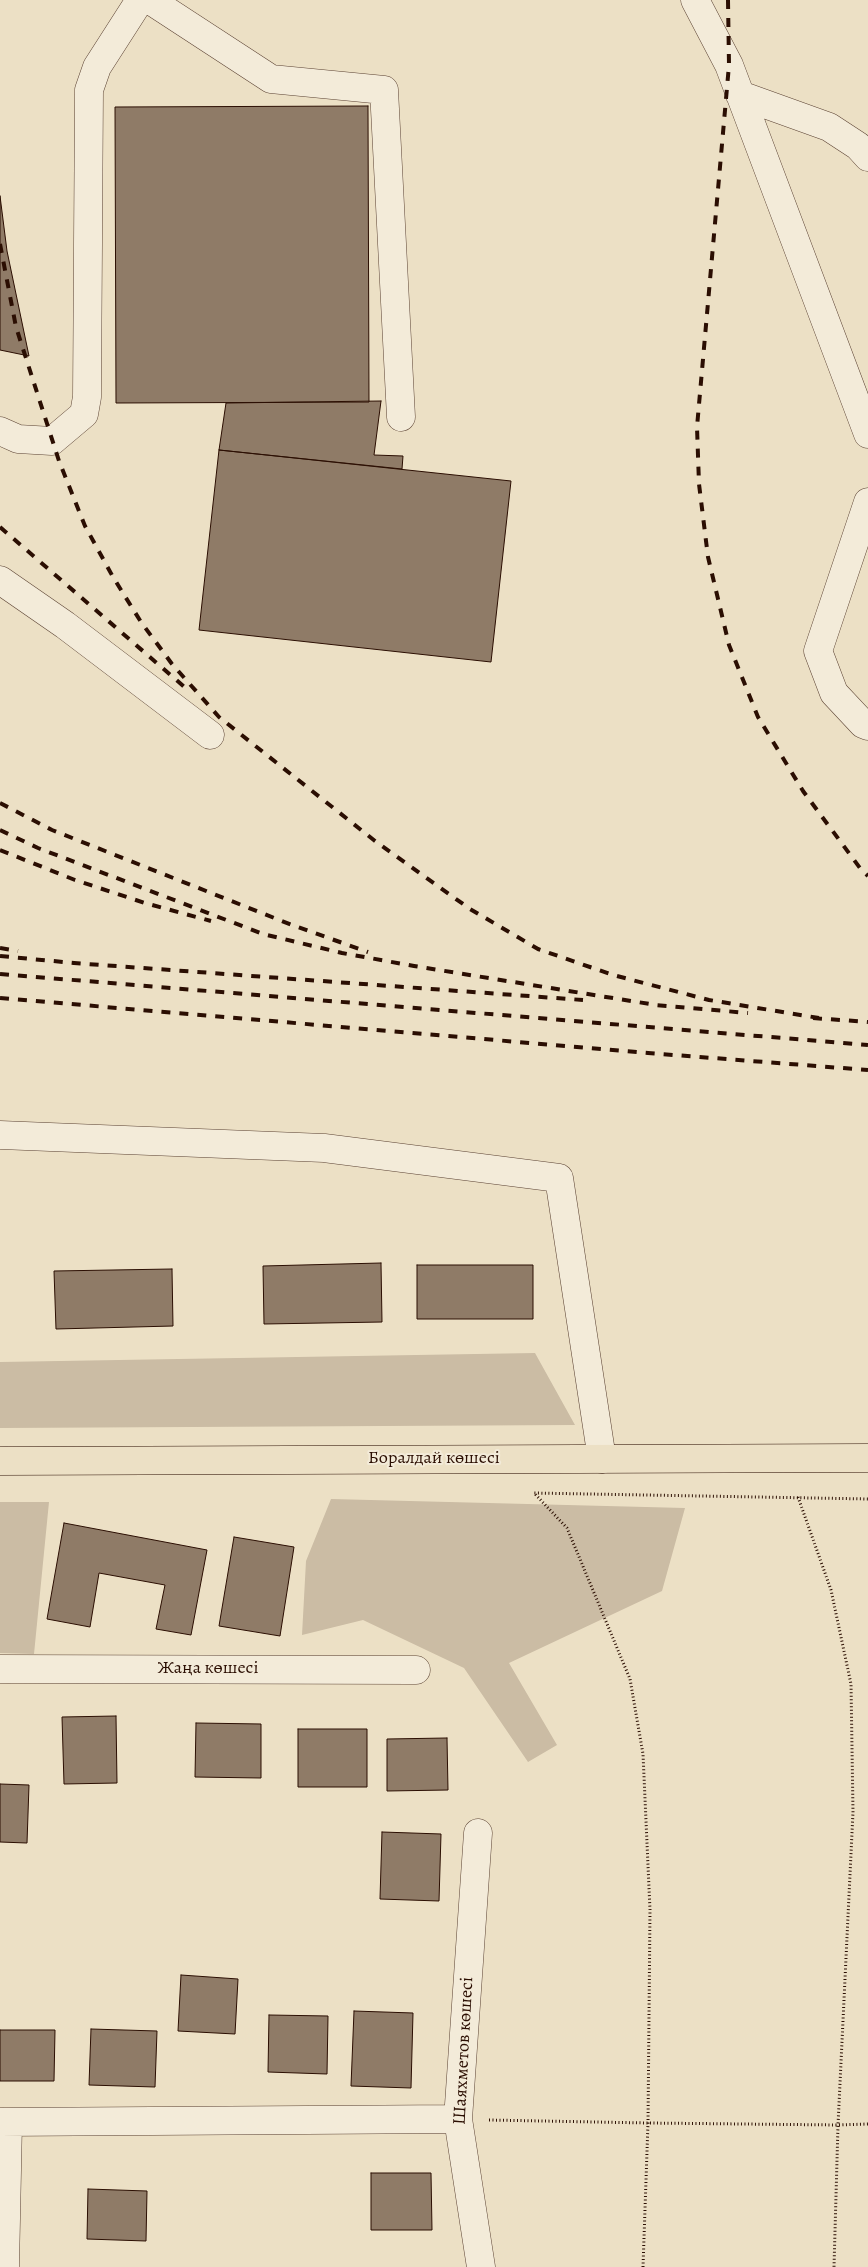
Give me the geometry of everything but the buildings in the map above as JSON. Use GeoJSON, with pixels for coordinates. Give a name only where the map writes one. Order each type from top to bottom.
{"type":"FeatureCollection","features":[{"type":"Feature","properties":{"kind":"main road","name":"Боралдай көшесі"},"geometry":{"type":"LineString","coordinates":[[0,1461],[868,1458]]}},
{"type":"Feature","properties":{"kind":"street"},"geometry":{"type":"LineString","coordinates":[[0,431],[18,439],[52,441],[84,414],[87,396],[89,90],[97,67],[140,0]]}},
{"type":"Feature","properties":{"kind":"street"},"geometry":{"type":"LineString","coordinates":[[150,0],[271,79],[384,90],[401,417]]}},
{"type":"Feature","properties":{"kind":"street"},"geometry":{"type":"LineString","coordinates":[[695,0],[728,65],[740,95],[868,434]]}},
{"type":"Feature","properties":{"kind":"street"},"geometry":{"type":"LineString","coordinates":[[740,95],[829,127],[858,146],[868,157]]}},
{"type":"Feature","properties":{"kind":"street"},"geometry":{"type":"LineString","coordinates":[[868,502],[818,652],[834,693],[863,724],[868,726]]}},
{"type":"Feature","properties":{"kind":"street"},"geometry":{"type":"LineString","coordinates":[[0,580],[65,625],[210,735]]}},
{"type":"Feature","properties":{"kind":"street"},"geometry":{"type":"LineString","coordinates":[[0,1134],[324,1148],[559,1178],[602,1459]]}},
{"type":"Feature","properties":{"kind":"street","name":"Жаңа көшесі"},"geometry":{"type":"LineString","coordinates":[[0,1669],[416,1670]]}},
{"type":"Feature","properties":{"kind":"street","name":"Шаяхметов көшесі"},"geometry":{"type":"LineString","coordinates":[[478,1833],[458,2119],[481,2267]]}},
{"type":"Feature","properties":{"kind":"street"},"geometry":{"type":"LineString","coordinates":[[5,2267],[4,2122],[458,2119]]}},
{"type":"Feature","properties":{"kind":"path"},"geometry":{"type":"LineString","coordinates":[[643,2267],[648,2123],[650,1900],[643,1754],[630,1679],[567,1528],[534,1493],[868,1499]]}},
{"type":"Feature","properties":{"kind":"path"},"geometry":{"type":"LineString","coordinates":[[798,1497],[831,1590],[851,1684],[853,1812],[838,2125],[834,2267]]}},
{"type":"Feature","properties":{"kind":"path"},"geometry":{"type":"LineString","coordinates":[[458,2119],[648,2123],[868,2124]]}},
{"type":"Feature","properties":{"kind":"shaded area"},"geometry":{"type":"Polygon","coordinates":[[[535,1353],[575,1425],[0,1428],[0,1362],[535,1353]]]}},
{"type":"Feature","properties":{"kind":"shaded area"},"geometry":{"type":"Polygon","coordinates":[[[331,1499],[685,1508],[662,1591],[509,1663],[557,1745],[528,1762],[464,1668],[363,1620],[302,1635],[306,1561],[331,1499]]]}},
{"type":"Feature","properties":{"kind":"shaded area"},"geometry":{"type":"Polygon","coordinates":[[[0,1502],[49,1502],[34,1654],[0,1653],[0,1502]]]}},
{"type":"Feature","properties":{"kind":"railway"},"geometry":{"type":"LineString","coordinates":[[728,0],[729,65],[697,427],[699,484],[708,557],[729,645],[758,717],[803,791],[868,876]]}},
{"type":"Feature","properties":{"kind":"railway"},"geometry":{"type":"LineString","coordinates":[[0,244],[16,327],[59,461],[85,526],[113,577],[141,622],[172,664],[219,717],[375,841],[470,909],[538,949],[613,975],[709,1000],[819,1018]]}},
{"type":"Feature","properties":{"kind":"railway"},"geometry":{"type":"LineString","coordinates":[[0,527],[189,691]]}},
{"type":"Feature","properties":{"kind":"railway"},"geometry":{"type":"LineString","coordinates":[[0,803],[52,830],[292,925],[368,952]]}},
{"type":"Feature","properties":{"kind":"railway"},"geometry":{"type":"LineString","coordinates":[[0,830],[38,848],[263,934],[342,953],[414,966],[656,1005],[748,1013]]}},
{"type":"Feature","properties":{"kind":"railway"},"geometry":{"type":"LineString","coordinates":[[0,850],[75,880],[145,903],[211,921]]}},
{"type":"Feature","properties":{"kind":"railway"},"geometry":{"type":"LineString","coordinates":[[0,948],[18,951]]}},
{"type":"Feature","properties":{"kind":"railway"},"geometry":{"type":"LineString","coordinates":[[0,956],[583,1000]]}},
{"type":"Feature","properties":{"kind":"railway"},"geometry":{"type":"LineString","coordinates":[[0,974],[868,1045]]}},
{"type":"Feature","properties":{"kind":"railway"},"geometry":{"type":"LineString","coordinates":[[0,998],[868,1070]]}},
{"type":"Feature","properties":{"kind":"railway"},"geometry":{"type":"LineString","coordinates":[[813,1018],[868,1022]]}}]}
